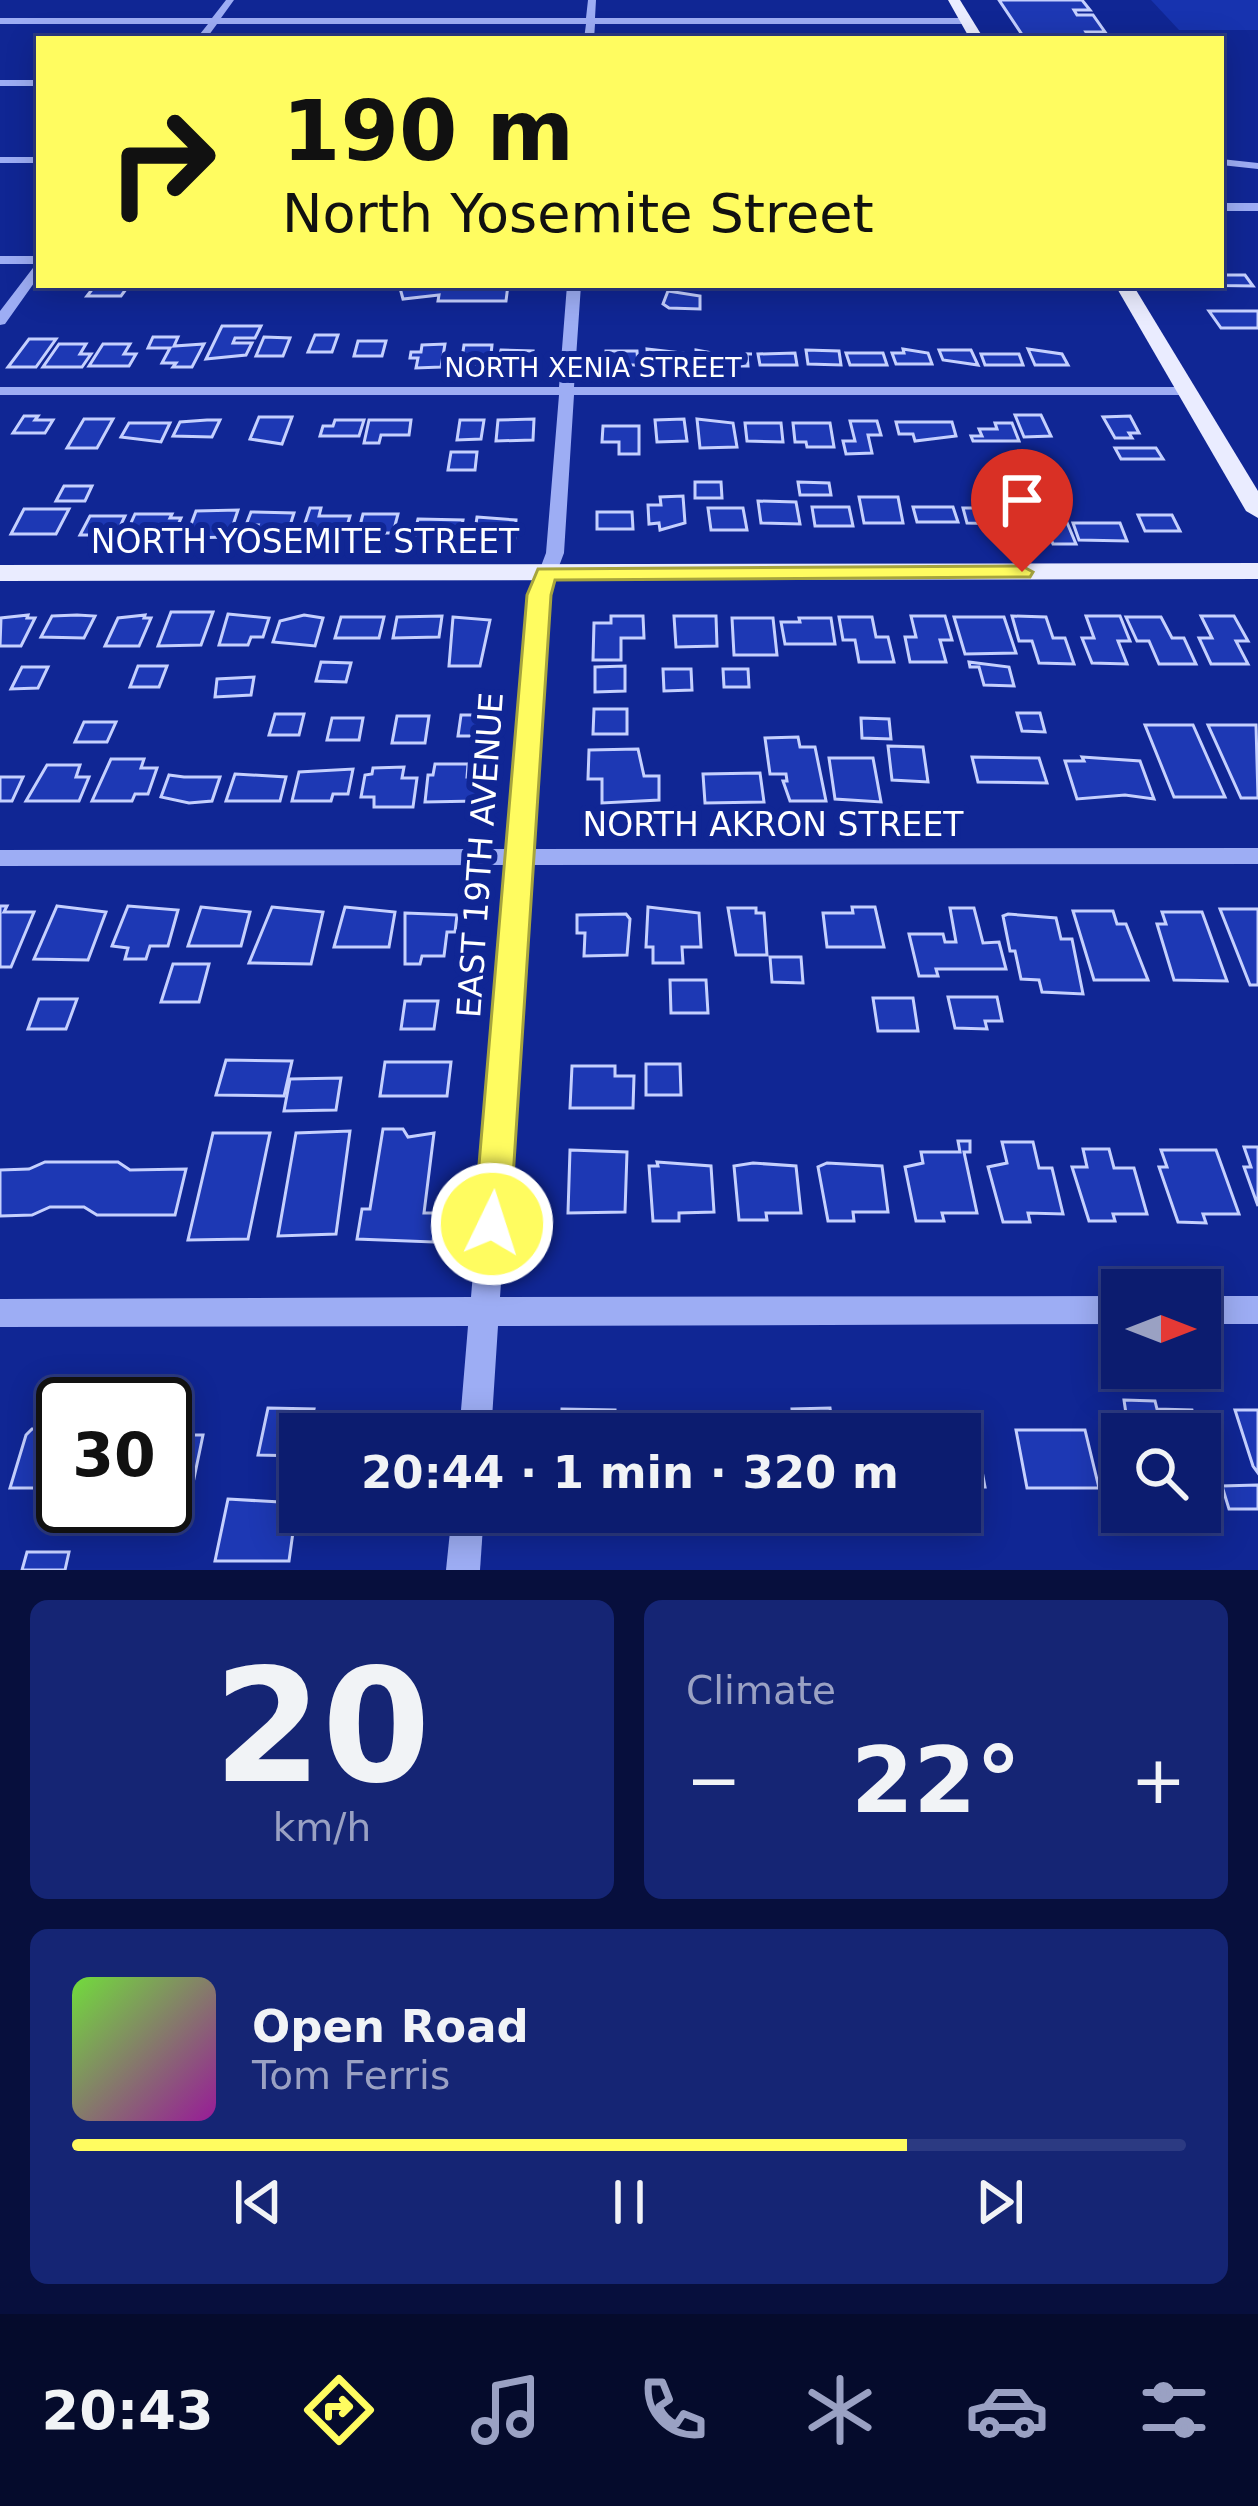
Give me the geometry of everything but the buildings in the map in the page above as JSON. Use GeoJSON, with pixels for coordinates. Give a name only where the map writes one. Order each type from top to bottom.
{"type":"FeatureCollection","features":[{"type":"Feature","properties":{"kind":"main road"},"geometry":{"type":"LineString","coordinates":[[954,0],[975,36]]}},
{"type":"Feature","properties":{"kind":"main road"},"geometry":{"type":"LineString","coordinates":[[1126,288],[1258,511]]}},
{"type":"Feature","properties":{"kind":"main road"},"geometry":{"type":"LineString","coordinates":[[1234,470],[1258,491]]}},
{"type":"Feature","properties":{"kind":"main road","name":"NORTH YOSEMITE STREET"},"geometry":{"type":"LineString","coordinates":[[0,573],[1258,571]]}},
{"type":"Feature","properties":{"kind":"street"},"geometry":{"type":"LineString","coordinates":[[204,36],[230,0]]}},
{"type":"Feature","properties":{"kind":"street"},"geometry":{"type":"LineString","coordinates":[[590,36],[592,0]]}},
{"type":"Feature","properties":{"kind":"street"},"geometry":{"type":"LineString","coordinates":[[0,21],[966,21]]}},
{"type":"Feature","properties":{"kind":"street"},"geometry":{"type":"LineString","coordinates":[[0,82],[36,82]]}},
{"type":"Feature","properties":{"kind":"street"},"geometry":{"type":"LineString","coordinates":[[1224,159],[1251,150],[1258,166]]}},
{"type":"Feature","properties":{"kind":"street"},"geometry":{"type":"LineString","coordinates":[[0,160],[36,160]]}},
{"type":"Feature","properties":{"kind":"street"},"geometry":{"type":"LineString","coordinates":[[1224,160],[1258,166]]}},
{"type":"Feature","properties":{"kind":"street"},"geometry":{"type":"LineString","coordinates":[[1224,207],[1258,207]]}},
{"type":"Feature","properties":{"kind":"street"},"geometry":{"type":"LineString","coordinates":[[0,260],[36,263]]}},
{"type":"Feature","properties":{"kind":"street"},"geometry":{"type":"LineString","coordinates":[[0,320],[36,267]]}},
{"type":"Feature","properties":{"kind":"street","name":"EAST 19TH AVENUE"},"geometry":{"type":"LineString","coordinates":[[477,1413],[539,595],[555,553],[574,288]]}},
{"type":"Feature","properties":{"kind":"street","name":"NORTH XENIA STREET"},"geometry":{"type":"LineString","coordinates":[[0,391],[1187,391]]}},
{"type":"Feature","properties":{"kind":"street","name":"NORTH AKRON STREET"},"geometry":{"type":"LineString","coordinates":[[0,858],[1258,856]]}},
{"type":"Feature","properties":{"kind":"street"},"geometry":{"type":"LineString","coordinates":[[0,1313],[1101,1310]]}},
{"type":"Feature","properties":{"kind":"street"},"geometry":{"type":"LineString","coordinates":[[1221,1310],[1258,1310]]}},
{"type":"Feature","properties":{"kind":"street"},"geometry":{"type":"LineString","coordinates":[[463,1570],[466,1533]]}},
{"type":"Feature","properties":{"kind":"shaded area"},"geometry":{"type":"Polygon","coordinates":[[[1151,0],[1258,0],[1258,30],[1179,30],[1151,0]]]}},
{"type":"Feature","properties":{"kind":"route"},"geometry":{"type":"LineString","coordinates":[[492,1224],[539,595],[546,574],[1022,572]]}}]}
